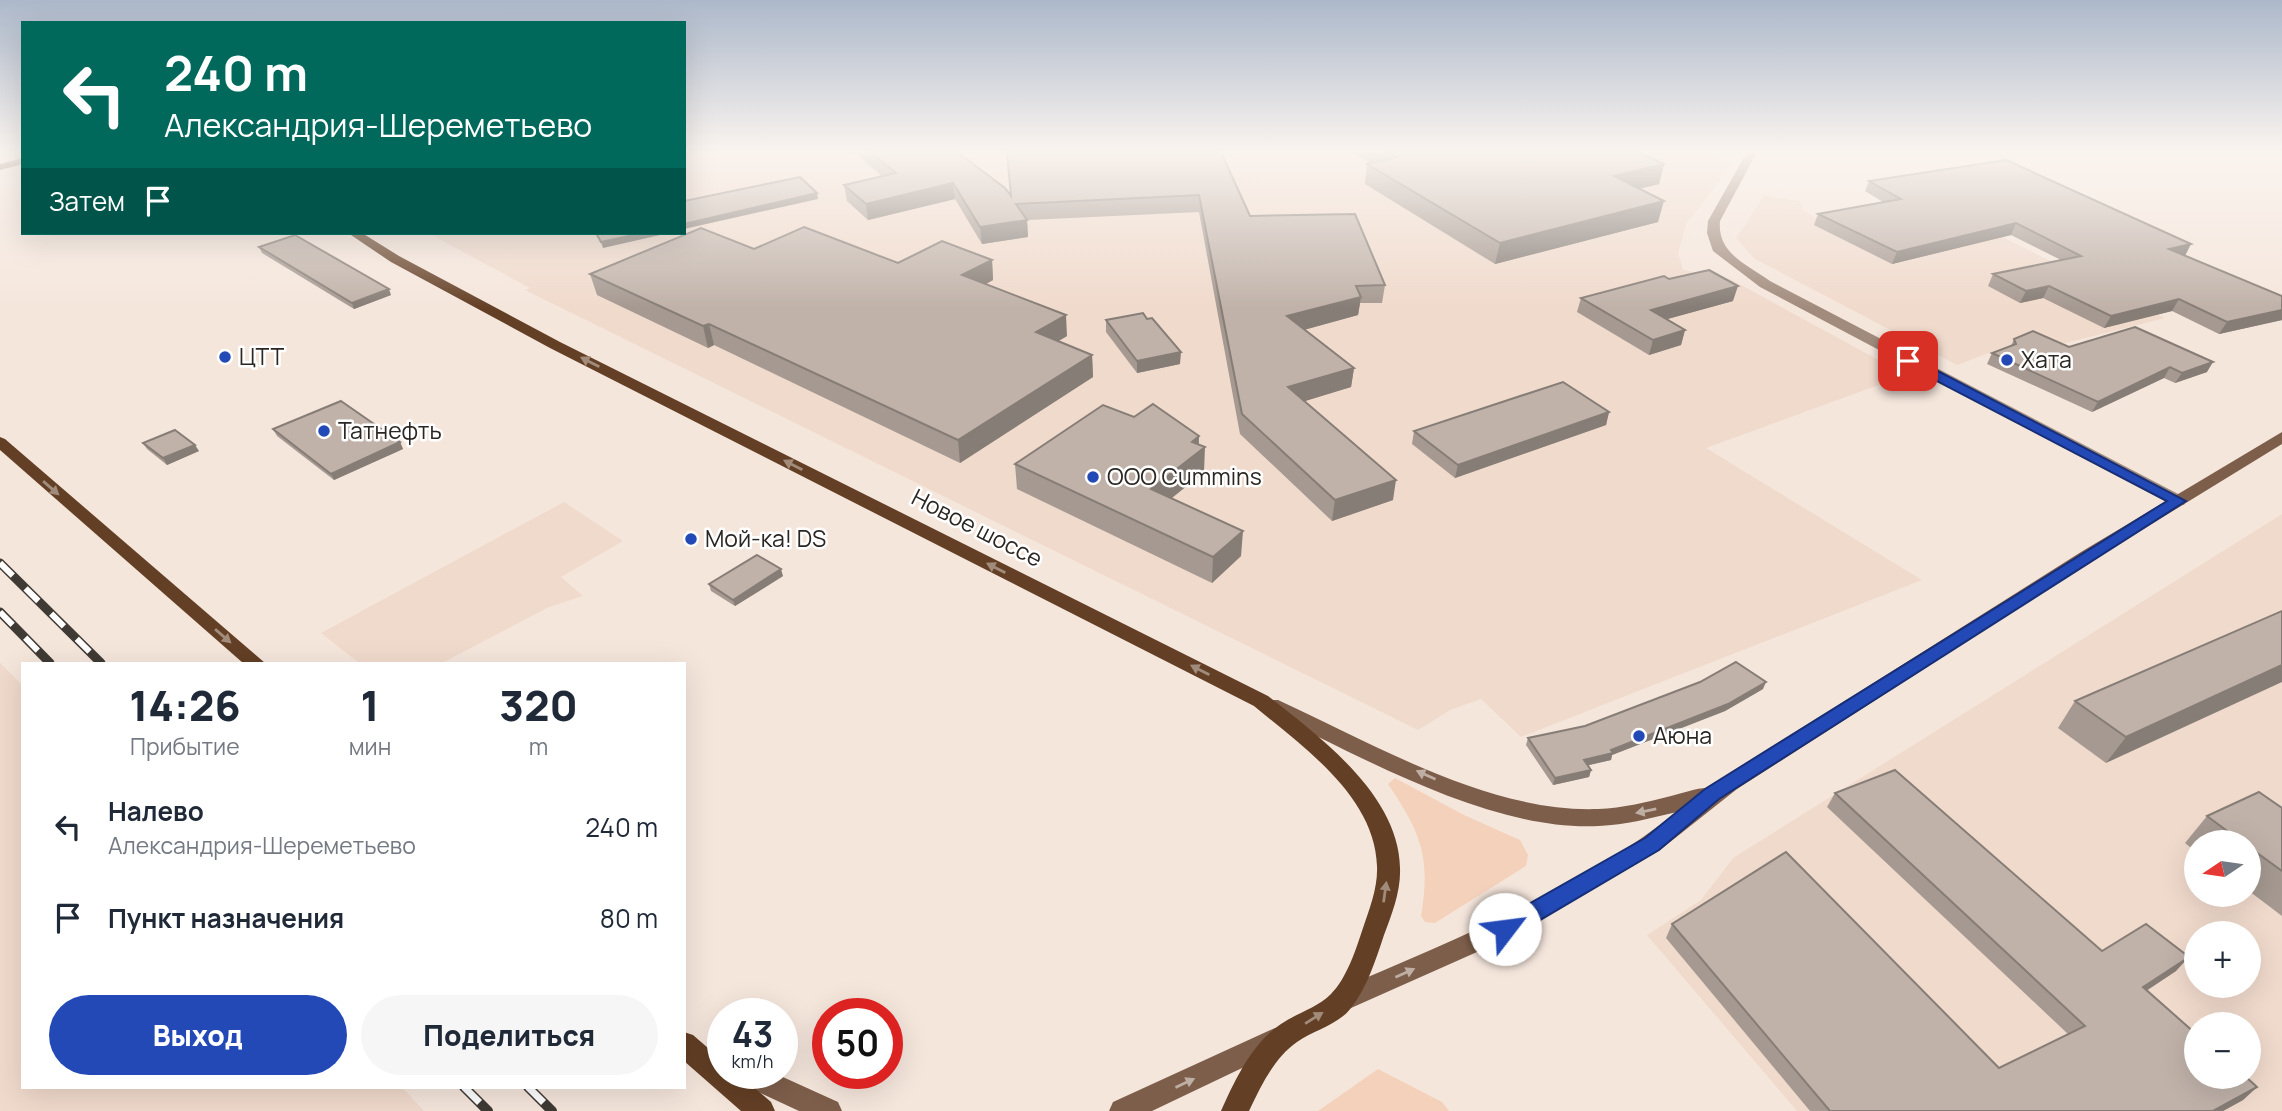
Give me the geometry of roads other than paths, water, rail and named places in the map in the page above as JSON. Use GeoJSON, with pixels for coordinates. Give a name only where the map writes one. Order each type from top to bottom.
{"type":"FeatureCollection","features":[{"type":"Feature","properties":{"kind":"main road","name":"Новое шоссе"},"geometry":{"type":"LineString","coordinates":[[357,235],[395,259],[555,345],[1261,701],[1326,755],[1357,792],[1376,821],[1388,860],[1384,901],[1368,948],[1342,1000]]}},
{"type":"Feature","properties":{"kind":"main road"},"geometry":{"type":"LineString","coordinates":[[1122,1111],[1286,1035],[1342,1000],[1505,929],[1652,844],[1712,794],[2282,437]]}},
{"type":"Feature","properties":{"kind":"main road"},"geometry":{"type":"LineString","coordinates":[[0,443],[254,662]]}},
{"type":"Feature","properties":{"kind":"main road"},"geometry":{"type":"LineString","coordinates":[[1261,701],[1471,795],[1546,814],[1594,818],[1641,813],[1712,794]]}},
{"type":"Feature","properties":{"kind":"main road"},"geometry":{"type":"LineString","coordinates":[[1235,1111],[1254,1074],[1286,1035]]}},
{"type":"Feature","properties":{"kind":"main road"},"geometry":{"type":"LineString","coordinates":[[686,1045],[707,1055]]}},
{"type":"Feature","properties":{"kind":"main road"},"geometry":{"type":"LineString","coordinates":[[686,1046],[761,1111]]}},
{"type":"Feature","properties":{"kind":"main road"},"geometry":{"type":"LineString","coordinates":[[781,1089],[828,1111]]}},
{"type":"Feature","properties":{"kind":"street"},"geometry":{"type":"LineString","coordinates":[[1723,204],[1714,220],[1713,233],[1717,248],[1733,263],[1810,310],[2178,501]]}},
{"type":"Feature","properties":{"kind":"railway"},"geometry":{"type":"LineString","coordinates":[[0,563],[100,662]]}},
{"type":"Feature","properties":{"kind":"railway"},"geometry":{"type":"LineString","coordinates":[[0,612],[49,662]]}},
{"type":"Feature","properties":{"kind":"railway"},"geometry":{"type":"LineString","coordinates":[[466,1089],[488,1111]]}},
{"type":"Feature","properties":{"kind":"railway"},"geometry":{"type":"LineString","coordinates":[[530,1089],[552,1111]]}},
{"type":"Feature","properties":{"kind":"place","name":"ЦТТ"},"geometry":{"type":"Point","coordinates":[225,357]}},
{"type":"Feature","properties":{"kind":"place","name":"Хата"},"geometry":{"type":"Point","coordinates":[2007,360]}},
{"type":"Feature","properties":{"kind":"place","name":"Татнефть"},"geometry":{"type":"Point","coordinates":[324,431]}},
{"type":"Feature","properties":{"kind":"place","name":"OOO Cummins"},"geometry":{"type":"Point","coordinates":[1093,477]}},
{"type":"Feature","properties":{"kind":"place","name":"Мой-ка! DS"},"geometry":{"type":"Point","coordinates":[691,539]}},
{"type":"Feature","properties":{"kind":"place","name":"Аюна"},"geometry":{"type":"Point","coordinates":[1639,736]}}]}
